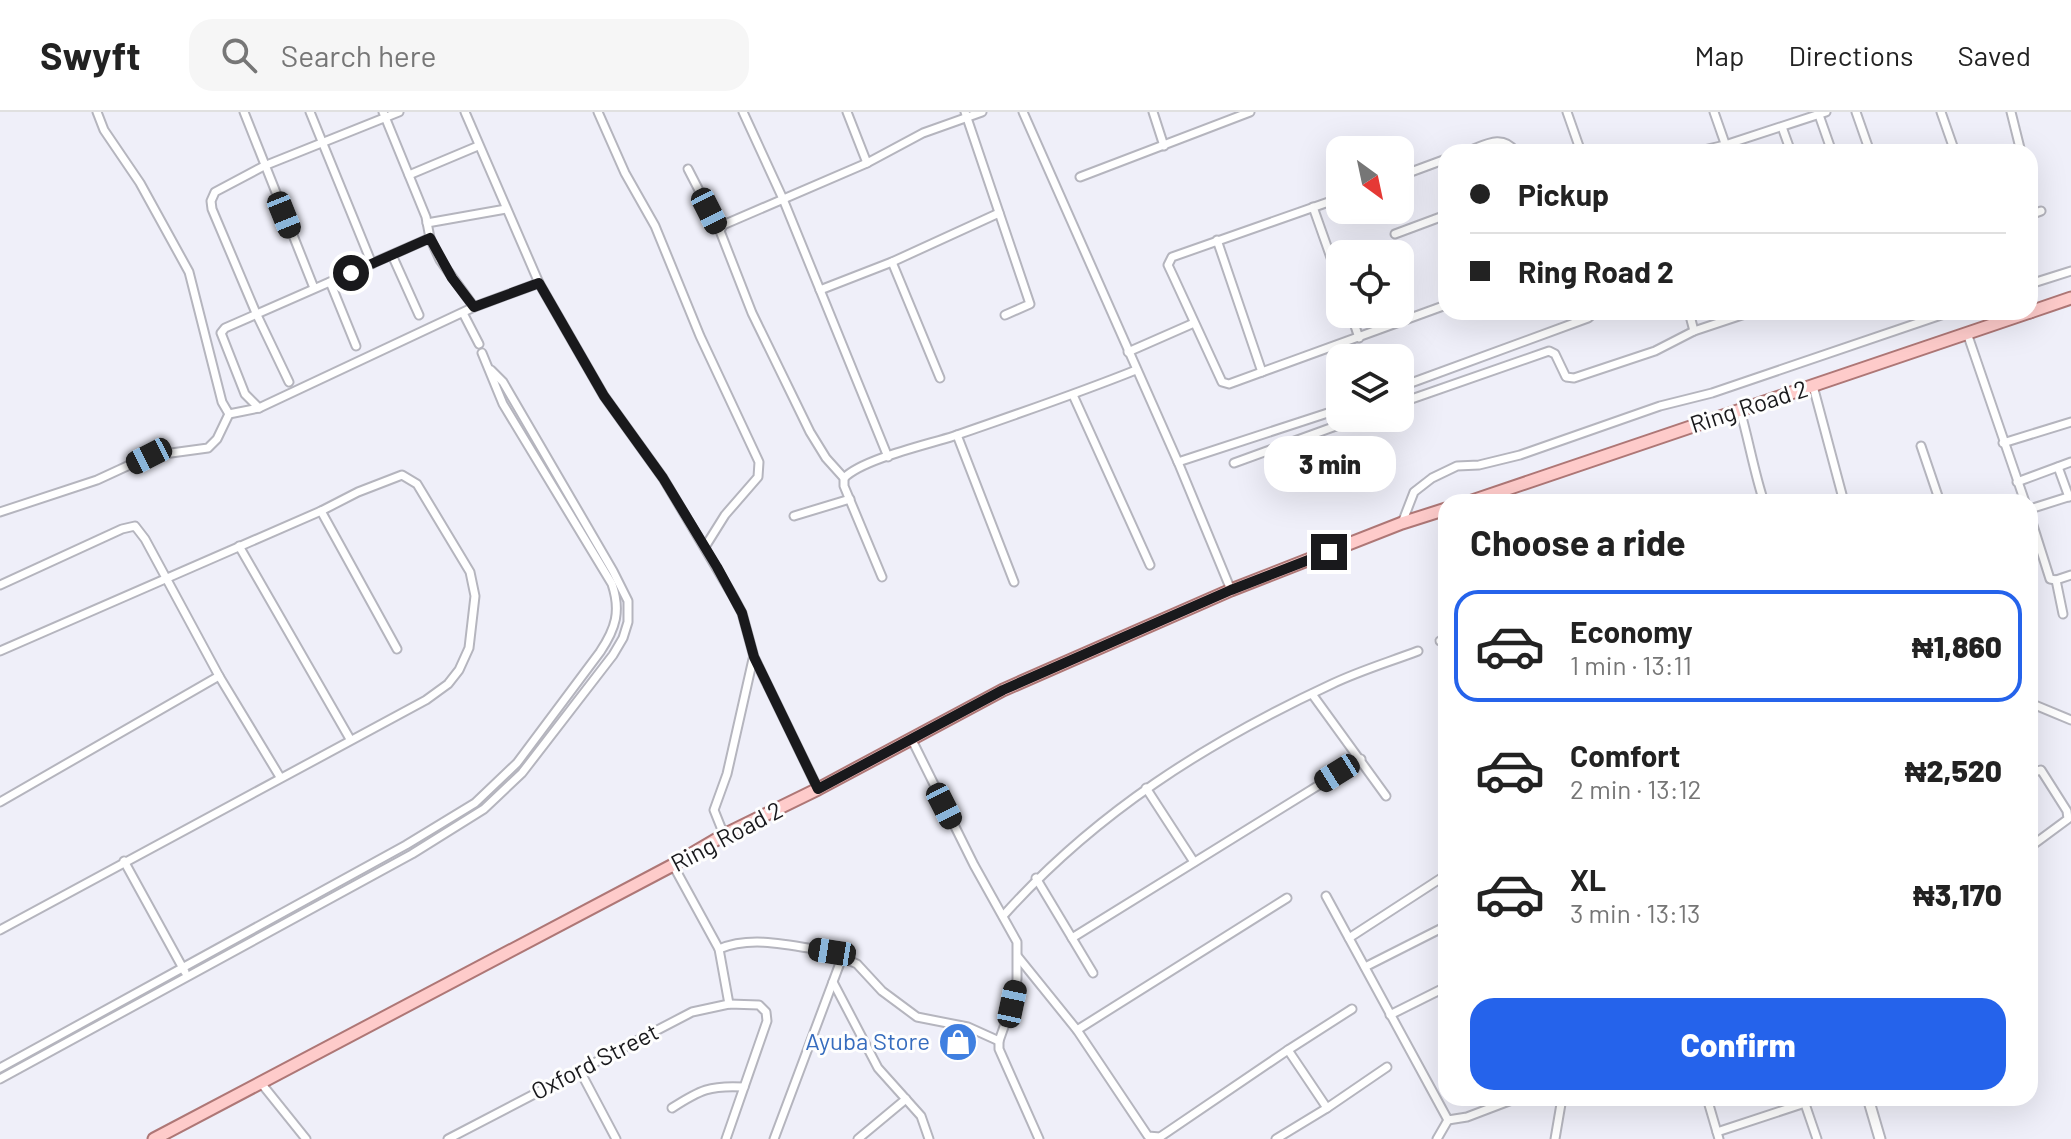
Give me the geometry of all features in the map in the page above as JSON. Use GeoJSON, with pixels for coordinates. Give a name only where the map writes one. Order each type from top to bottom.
{"type":"FeatureCollection","features":[{"type":"Feature","properties":{"kind":"main road","name":"Ring Road 2"},"geometry":{"type":"LineString","coordinates":[[2038,309],[2071,298]]}},
{"type":"Feature","properties":{"kind":"main road","name":"Ring Road 2"},"geometry":{"type":"LineString","coordinates":[[1496,494],[2006,320]]}},
{"type":"Feature","properties":{"kind":"main road","name":"Ring Road 2"},"geometry":{"type":"LineString","coordinates":[[154,1139],[1003,690],[1231,590],[1438,512]]}},
{"type":"Feature","properties":{"kind":"street"},"geometry":{"type":"LineString","coordinates":[[97,112],[104,130],[140,183],[189,272],[222,402],[229,414]]}},
{"type":"Feature","properties":{"kind":"street"},"geometry":{"type":"LineString","coordinates":[[244,112],[314,288]]}},
{"type":"Feature","properties":{"kind":"street"},"geometry":{"type":"LineString","coordinates":[[310,112],[372,264]]}},
{"type":"Feature","properties":{"kind":"street"},"geometry":{"type":"LineString","coordinates":[[289,382],[256,313],[211,201],[215,192],[264,166],[384,115],[399,112]]}},
{"type":"Feature","properties":{"kind":"street"},"geometry":{"type":"LineString","coordinates":[[465,112],[539,283],[604,396],[656,468],[742,613],[754,657],[818,789]]}},
{"type":"Feature","properties":{"kind":"street"},"geometry":{"type":"LineString","coordinates":[[598,112],[625,173],[655,226],[700,336],[759,462],[758,477],[725,515],[705,547]]}},
{"type":"Feature","properties":{"kind":"street"},"geometry":{"type":"LineString","coordinates":[[743,112],[783,199],[888,457]]}},
{"type":"Feature","properties":{"kind":"street"},"geometry":{"type":"LineString","coordinates":[[847,112],[867,163]]}},
{"type":"Feature","properties":{"kind":"street"},"geometry":{"type":"LineString","coordinates":[[720,231],[723,225],[867,163],[923,133],[982,112]]}},
{"type":"Feature","properties":{"kind":"street"},"geometry":{"type":"LineString","coordinates":[[1023,112],[1178,462],[1231,590]]}},
{"type":"Feature","properties":{"kind":"street"},"geometry":{"type":"LineString","coordinates":[[1153,112],[1164,146]]}},
{"type":"Feature","properties":{"kind":"street"},"geometry":{"type":"LineString","coordinates":[[1080,177],[1250,112]]}},
{"type":"Feature","properties":{"kind":"street"},"geometry":{"type":"LineString","coordinates":[[1567,112],[1578,144]]}},
{"type":"Feature","properties":{"kind":"street"},"geometry":{"type":"LineString","coordinates":[[1714,112],[1725,144]]}},
{"type":"Feature","properties":{"kind":"street"},"geometry":{"type":"LineString","coordinates":[[1856,112],[1867,144]]}},
{"type":"Feature","properties":{"kind":"street"},"geometry":{"type":"LineString","coordinates":[[1941,112],[1952,144]]}},
{"type":"Feature","properties":{"kind":"street"},"geometry":{"type":"LineString","coordinates":[[2011,112],[2019,144]]}},
{"type":"Feature","properties":{"kind":"street"},"geometry":{"type":"LineString","coordinates":[[1740,144],[1822,113],[1830,144]]}},
{"type":"Feature","properties":{"kind":"street"},"geometry":{"type":"LineString","coordinates":[[384,115],[427,223],[430,238],[452,278],[474,307]]}},
{"type":"Feature","properties":{"kind":"street"},"geometry":{"type":"LineString","coordinates":[[967,115],[1030,304],[1005,315]]}},
{"type":"Feature","properties":{"kind":"street"},"geometry":{"type":"LineString","coordinates":[[1782,127],[1788,144]]}},
{"type":"Feature","properties":{"kind":"street"},"geometry":{"type":"LineString","coordinates":[[1489,144],[1500,140],[1510,144]]}},
{"type":"Feature","properties":{"kind":"street"},"geometry":{"type":"LineString","coordinates":[[409,175],[478,146]]}},
{"type":"Feature","properties":{"kind":"street"},"geometry":{"type":"LineString","coordinates":[[1414,171],[1438,162]]}},
{"type":"Feature","properties":{"kind":"street"},"geometry":{"type":"LineString","coordinates":[[688,169],[720,231],[752,313],[810,432],[826,458],[844,478],[844,486],[882,577]]}},
{"type":"Feature","properties":{"kind":"street"},"geometry":{"type":"LineString","coordinates":[[1326,203],[1172,257],[1168,265],[1222,382],[1229,384],[1438,308]]}},
{"type":"Feature","properties":{"kind":"street"},"geometry":{"type":"LineString","coordinates":[[1313,207],[1326,244]]}},
{"type":"Feature","properties":{"kind":"street"},"geometry":{"type":"LineString","coordinates":[[427,223],[506,209]]}},
{"type":"Feature","properties":{"kind":"street"},"geometry":{"type":"LineString","coordinates":[[820,290],[892,262],[999,213]]}},
{"type":"Feature","properties":{"kind":"street"},"geometry":{"type":"LineString","coordinates":[[1395,234],[1438,218]]}},
{"type":"Feature","properties":{"kind":"street"},"geometry":{"type":"LineString","coordinates":[[259,408],[245,394],[221,333],[225,328],[430,238]]}},
{"type":"Feature","properties":{"kind":"street"},"geometry":{"type":"LineString","coordinates":[[1217,240],[1262,372]]}},
{"type":"Feature","properties":{"kind":"street"},"geometry":{"type":"LineString","coordinates":[[392,255],[419,315]]}},
{"type":"Feature","properties":{"kind":"street"},"geometry":{"type":"LineString","coordinates":[[892,262],[940,378]]}},
{"type":"Feature","properties":{"kind":"street"},"geometry":{"type":"LineString","coordinates":[[2038,281],[2071,271]]}},
{"type":"Feature","properties":{"kind":"street"},"geometry":{"type":"LineString","coordinates":[[330,282],[356,346]]}},
{"type":"Feature","properties":{"kind":"street"},"geometry":{"type":"LineString","coordinates":[[229,414],[259,408],[474,307],[539,283]]}},
{"type":"Feature","properties":{"kind":"street"},"geometry":{"type":"LineString","coordinates":[[0,1068],[457,816],[503,779],[612,634],[618,609],[612,584],[503,382],[491,370],[463,313]]}},
{"type":"Feature","properties":{"kind":"street"},"geometry":{"type":"LineString","coordinates":[[1414,382],[1583,320]]}},
{"type":"Feature","properties":{"kind":"street"},"geometry":{"type":"LineString","coordinates":[[1691,320],[1694,331]]}},
{"type":"Feature","properties":{"kind":"street"},"geometry":{"type":"LineString","coordinates":[[1414,398],[1549,351],[1558,358],[1566,377],[1574,378],[1655,351],[1694,331],[1727,320]]}},
{"type":"Feature","properties":{"kind":"street"},"geometry":{"type":"LineString","coordinates":[[1402,523],[1414,492],[1432,478],[1457,466],[1479,465],[1520,455],[1926,320]]}},
{"type":"Feature","properties":{"kind":"street"},"geometry":{"type":"LineString","coordinates":[[1128,352],[1194,323]]}},
{"type":"Feature","properties":{"kind":"street"},"geometry":{"type":"LineString","coordinates":[[1356,328],[1359,338]]}},
{"type":"Feature","properties":{"kind":"street"},"geometry":{"type":"LineString","coordinates":[[1967,333],[2022,494]]}},
{"type":"Feature","properties":{"kind":"street"},"geometry":{"type":"LineString","coordinates":[[844,478],[852,471],[888,457],[1073,395],[1136,370]]}},
{"type":"Feature","properties":{"kind":"street"},"geometry":{"type":"LineString","coordinates":[[1813,386],[1842,494]]}},
{"type":"Feature","properties":{"kind":"street"},"geometry":{"type":"LineString","coordinates":[[1073,395],[1150,565]]}},
{"type":"Feature","properties":{"kind":"street"},"geometry":{"type":"LineString","coordinates":[[1740,410],[1761,494]]}},
{"type":"Feature","properties":{"kind":"street"},"geometry":{"type":"LineString","coordinates":[[0,512],[97,480],[149,456],[208,448],[217,439],[229,414]]}},
{"type":"Feature","properties":{"kind":"street"},"geometry":{"type":"LineString","coordinates":[[1178,462],[1326,414]]}},
{"type":"Feature","properties":{"kind":"street"},"geometry":{"type":"LineString","coordinates":[[2003,443],[2071,422]]}},
{"type":"Feature","properties":{"kind":"street"},"geometry":{"type":"LineString","coordinates":[[1234,463],[1326,430]]}},
{"type":"Feature","properties":{"kind":"street"},"geometry":{"type":"LineString","coordinates":[[957,435],[1014,582]]}},
{"type":"Feature","properties":{"kind":"street"},"geometry":{"type":"LineString","coordinates":[[1921,446],[1937,494]]}},
{"type":"Feature","properties":{"kind":"street"},"geometry":{"type":"LineString","coordinates":[[2017,482],[2071,462]]}},
{"type":"Feature","properties":{"kind":"street"},"geometry":{"type":"LineString","coordinates":[[2038,506],[2070,496],[2058,467]]}},
{"type":"Feature","properties":{"kind":"street"},"geometry":{"type":"LineString","coordinates":[[0,651],[402,475],[417,484],[470,572],[475,596],[469,648],[459,670],[448,684],[426,700],[0,930]]}},
{"type":"Feature","properties":{"kind":"street"},"geometry":{"type":"LineString","coordinates":[[794,516],[850,499]]}},
{"type":"Feature","properties":{"kind":"street"},"geometry":{"type":"LineString","coordinates":[[321,511],[397,649]]}},
{"type":"Feature","properties":{"kind":"street"},"geometry":{"type":"LineString","coordinates":[[0,1079],[412,854],[484,809],[513,782],[613,655],[628,622],[628,601],[574,512]]}},
{"type":"Feature","properties":{"kind":"street"},"geometry":{"type":"LineString","coordinates":[[0,585],[135,526],[280,777]]}},
{"type":"Feature","properties":{"kind":"street"},"geometry":{"type":"LineString","coordinates":[[2038,544],[2050,579],[2071,575]]}},
{"type":"Feature","properties":{"kind":"street"},"geometry":{"type":"LineString","coordinates":[[239,546],[350,739]]}},
{"type":"Feature","properties":{"kind":"street"},"geometry":{"type":"LineString","coordinates":[[2056,580],[2063,614]]}},
{"type":"Feature","properties":{"kind":"street"},"geometry":{"type":"LineString","coordinates":[[1003,916],[1036,878],[1146,788],[1183,763],[1332,684],[1418,651]]}},
{"type":"Feature","properties":{"kind":"street"},"geometry":{"type":"LineString","coordinates":[[724,835],[714,810],[727,774],[754,657]]}},
{"type":"Feature","properties":{"kind":"street"},"geometry":{"type":"LineString","coordinates":[[0,802],[219,676]]}},
{"type":"Feature","properties":{"kind":"street"},"geometry":{"type":"LineString","coordinates":[[1312,694],[1386,796]]}},
{"type":"Feature","properties":{"kind":"street"},"geometry":{"type":"LineString","coordinates":[[2038,706],[2071,720]]}},
{"type":"Feature","properties":{"kind":"street"},"geometry":{"type":"LineString","coordinates":[[911,738],[974,865],[1017,942],[1017,979],[999,1049],[1039,1139]]}},
{"type":"Feature","properties":{"kind":"street"},"geometry":{"type":"LineString","coordinates":[[1072,938],[1361,759]]}},
{"type":"Feature","properties":{"kind":"street"},"geometry":{"type":"LineString","coordinates":[[2038,771],[2041,770],[2067,811],[2068,819],[2038,841]]}},
{"type":"Feature","properties":{"kind":"street"},"geometry":{"type":"LineString","coordinates":[[1146,788],[1194,862]]}},
{"type":"Feature","properties":{"kind":"street"},"geometry":{"type":"LineString","coordinates":[[406,845],[412,854]]}},
{"type":"Feature","properties":{"kind":"street"},"geometry":{"type":"LineString","coordinates":[[124,861],[188,977]]}},
{"type":"Feature","properties":{"kind":"street"},"geometry":{"type":"LineString","coordinates":[[673,865],[719,949],[729,1004]]}},
{"type":"Feature","properties":{"kind":"street"},"geometry":{"type":"LineString","coordinates":[[1036,878],[1093,973]]}},
{"type":"Feature","properties":{"kind":"street"},"geometry":{"type":"LineString","coordinates":[[1349,938],[1438,880]]}},
{"type":"Feature","properties":{"kind":"street"},"geometry":{"type":"LineString","coordinates":[[1326,896],[1438,1102]]}},
{"type":"Feature","properties":{"kind":"street"},"geometry":{"type":"LineString","coordinates":[[1077,1030],[1287,898]]}},
{"type":"Feature","properties":{"kind":"street"},"geometry":{"type":"LineString","coordinates":[[1365,967],[1438,930]]}},
{"type":"Feature","properties":{"kind":"street"},"geometry":{"type":"LineString","coordinates":[[719,949],[737,943],[773,943],[832,952],[857,964],[882,991],[917,1017],[968,1027],[999,1041]]}},
{"type":"Feature","properties":{"kind":"street"},"geometry":{"type":"LineString","coordinates":[[774,1139],[840,963],[839,956]]}},
{"type":"Feature","properties":{"kind":"street"},"geometry":{"type":"LineString","coordinates":[[1018,957],[1077,1030],[1148,1136],[1160,1137],[1352,1009]]}},
{"type":"Feature","properties":{"kind":"street"},"geometry":{"type":"LineString","coordinates":[[833,982],[878,1068],[921,1116],[929,1139]]}},
{"type":"Feature","properties":{"kind":"street"},"geometry":{"type":"LineString","coordinates":[[1390,1015],[1438,991]]}},
{"type":"Feature","properties":{"kind":"street","name":"Oxford Street"},"geometry":{"type":"LineString","coordinates":[[448,1139],[692,1012],[729,1004],[759,1005],[766,1012],[767,1021],[744,1087]]}},
{"type":"Feature","properties":{"kind":"street"},"geometry":{"type":"LineString","coordinates":[[1288,1050],[1327,1108]]}},
{"type":"Feature","properties":{"kind":"street"},"geometry":{"type":"LineString","coordinates":[[27,1052],[31,1062]]}},
{"type":"Feature","properties":{"kind":"street"},"geometry":{"type":"LineString","coordinates":[[1276,1139],[1387,1067]]}},
{"type":"Feature","properties":{"kind":"street"},"geometry":{"type":"LineString","coordinates":[[579,1069],[612,1137]]}},
{"type":"Feature","properties":{"kind":"street"},"geometry":{"type":"LineString","coordinates":[[261,1083],[306,1139]]}},
{"type":"Feature","properties":{"kind":"street"},"geometry":{"type":"LineString","coordinates":[[672,1108],[701,1090],[722,1086],[744,1087],[726,1139]]}},
{"type":"Feature","properties":{"kind":"street"},"geometry":{"type":"LineString","coordinates":[[858,1139],[906,1099]]}},
{"type":"Feature","properties":{"kind":"street"},"geometry":{"type":"LineString","coordinates":[[1440,1106],[1448,1120]]}},
{"type":"Feature","properties":{"kind":"street"},"geometry":{"type":"LineString","coordinates":[[1448,1120],[1467,1117],[1496,1106]]}},
{"type":"Feature","properties":{"kind":"street"},"geometry":{"type":"LineString","coordinates":[[1555,1139],[1561,1106]]}},
{"type":"Feature","properties":{"kind":"street"},"geometry":{"type":"LineString","coordinates":[[1709,1106],[1718,1136],[1790,1106]]}},
{"type":"Feature","properties":{"kind":"street"},"geometry":{"type":"LineString","coordinates":[[1806,1106],[1817,1139]]}},
{"type":"Feature","properties":{"kind":"street"},"geometry":{"type":"LineString","coordinates":[[1870,1106],[1880,1139]]}},
{"type":"Feature","properties":{"kind":"street"},"geometry":{"type":"LineString","coordinates":[[1437,1139],[1448,1120]]}},
{"type":"Feature","properties":{"kind":"place","name":"Ayuba Store"},"geometry":{"type":"Point","coordinates":[958,1042]}},
{"type":"Feature","properties":{"kind":"route"},"geometry":{"type":"LineString","coordinates":[[351,273],[430,238],[440,260],[474,307],[539,283],[604,396],[663,478],[717,567],[742,613],[754,657],[784,724],[818,789],[1003,690],[1231,590],[1329,552]]}}]}
